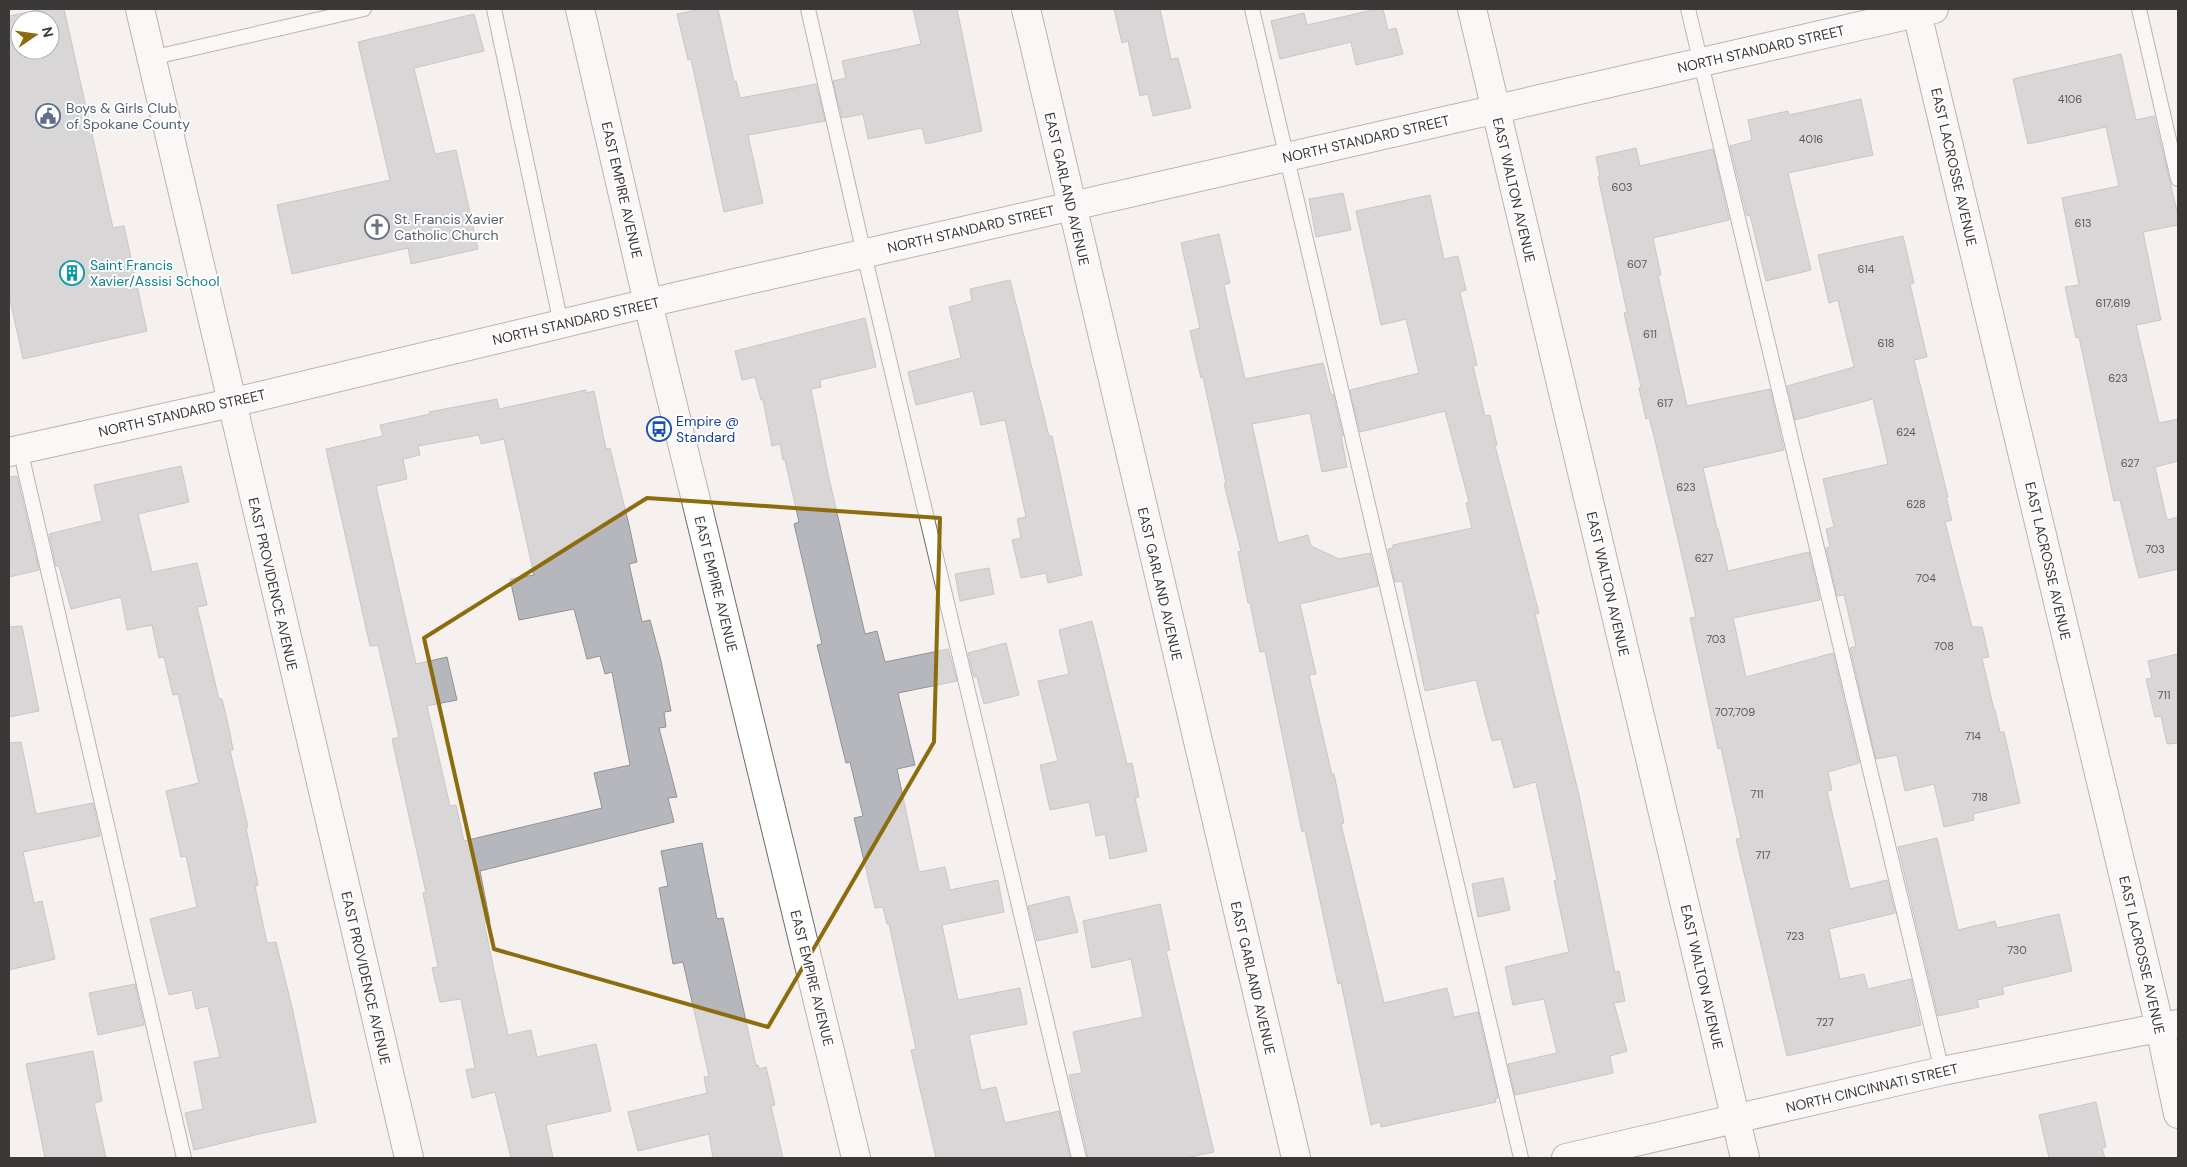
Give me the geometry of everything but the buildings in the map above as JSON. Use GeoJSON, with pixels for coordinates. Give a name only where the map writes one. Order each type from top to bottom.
{"type":"FeatureCollection","features":[{"type":"Feature","properties":{"kind":"street","name":"EAST PROVIDENCE AVENUE"},"geometry":{"type":"LineString","coordinates":[[140,9],[409,1158]]}},
{"type":"Feature","properties":{"kind":"street","name":"EAST EMPIRE AVENUE"},"geometry":{"type":"LineString","coordinates":[[580,9],[648,304],[856,1158]]}},
{"type":"Feature","properties":{"kind":"street","name":"EAST GARLAND AVENUE"},"geometry":{"type":"LineString","coordinates":[[1026,9],[1070,206],[1296,1158]]}},
{"type":"Feature","properties":{"kind":"street","name":"EAST WALTON AVENUE"},"geometry":{"type":"LineString","coordinates":[[1472,9],[1745,1158]]}},
{"type":"Feature","properties":{"kind":"street","name":"NORTH STANDARD STREET"},"geometry":{"type":"LineString","coordinates":[[14,450],[231,403],[561,324],[1922,10]]}},
{"type":"Feature","properties":{"kind":"street","name":"EAST LACROSSE AVENUE"},"geometry":{"type":"LineString","coordinates":[[1922,10],[2169,1026],[2178,1114]]}},
{"type":"Feature","properties":{"kind":"street","name":"NORTH CINCINNATI STREET"},"geometry":{"type":"LineString","coordinates":[[1566,1158],[1942,1071],[2169,1026]]}},
{"type":"Feature","properties":{"kind":"lane"},"geometry":{"type":"LineString","coordinates":[[151,58],[362,9]]}},
{"type":"Feature","properties":{"kind":"lane"},"geometry":{"type":"LineString","coordinates":[[494,9],[561,324]]}},
{"type":"Feature","properties":{"kind":"lane"},"geometry":{"type":"LineString","coordinates":[[808,9],[864,254],[1078,1158]]}},
{"type":"Feature","properties":{"kind":"lane"},"geometry":{"type":"LineString","coordinates":[[1252,9],[1521,1158]]}},
{"type":"Feature","properties":{"kind":"lane"},"geometry":{"type":"LineString","coordinates":[[1688,9],[1942,1071]]}},
{"type":"Feature","properties":{"kind":"lane"},"geometry":{"type":"LineString","coordinates":[[2138,9],[2178,179]]}},
{"type":"Feature","properties":{"kind":"lane"},"geometry":{"type":"LineString","coordinates":[[14,450],[184,1158]]}},
{"type":"Feature","properties":{"kind":"highlighted area"},"geometry":{"type":"Polygon","coordinates":[[[647,498],[940,518],[934,742],[768,1027],[494,949],[424,638],[647,498]]]}},
{"type":"Feature","properties":{"kind":"place","name":"Boys & Girls Club of Spokane County"},"geometry":{"type":"Point","coordinates":[48,116]}},
{"type":"Feature","properties":{"kind":"place","name":"St. Francis Xavier Catholic Church"},"geometry":{"type":"Point","coordinates":[377,227]}},
{"type":"Feature","properties":{"kind":"place","name":"Saint Francis Xavier/Assisi School"},"geometry":{"type":"Point","coordinates":[72,273]}},
{"type":"Feature","properties":{"kind":"place","name":"Empire @ Standard"},"geometry":{"type":"Point","coordinates":[659,429]}}]}
